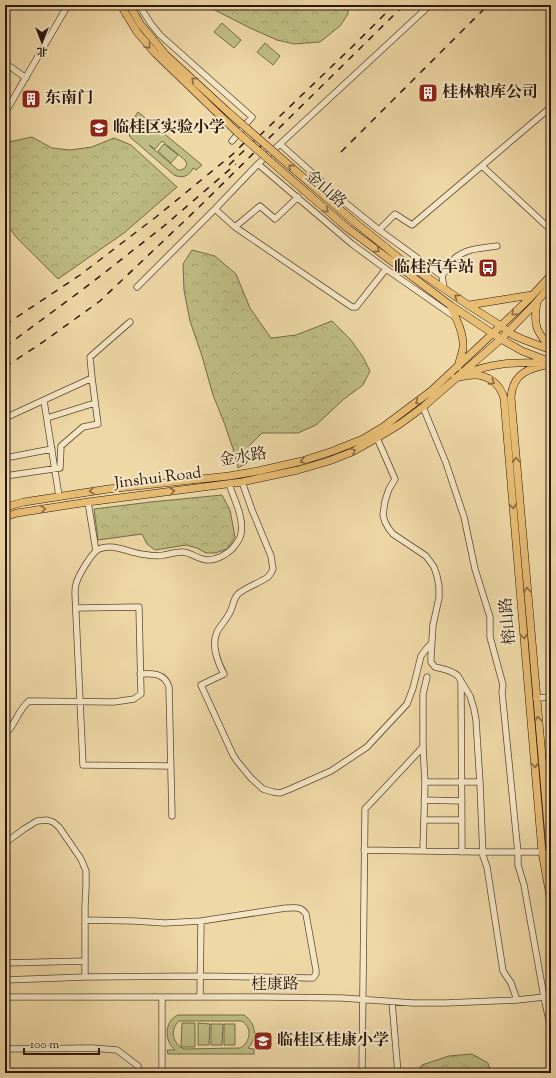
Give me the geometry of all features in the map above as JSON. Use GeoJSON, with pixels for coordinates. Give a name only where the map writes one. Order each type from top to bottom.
{"type":"FeatureCollection","features":[{"type":"Feature","properties":{"kind":"main road","name":"金山路"},"geometry":{"type":"LineString","coordinates":[[121,5],[136,32],[154,53],[237,132],[346,226],[450,305],[501,339],[522,351],[551,363]]}},
{"type":"Feature","properties":{"kind":"main road","name":"金山路"},"geometry":{"type":"LineString","coordinates":[[130,7],[141,25],[166,55],[228,112],[352,220],[399,258],[508,331],[522,339],[551,349]]}},
{"type":"Feature","properties":{"kind":"main road","name":"金水路"},"geometry":{"type":"LineString","coordinates":[[5,507],[60,496],[138,485],[229,476],[258,471],[302,461],[363,439],[383,427],[431,391],[501,326],[551,275]]}},
{"type":"Feature","properties":{"kind":"main road","name":"Jinshui Road"},"geometry":{"type":"LineString","coordinates":[[5,517],[17,513],[88,502],[242,482],[329,461],[352,452],[400,424],[423,407],[501,339],[537,302],[551,285]]}},
{"type":"Feature","properties":{"kind":"main road"},"geometry":{"type":"LineString","coordinates":[[468,305],[532,295]]}},
{"type":"Feature","properties":{"kind":"main road"},"geometry":{"type":"LineString","coordinates":[[537,302],[534,314],[537,328],[551,349]]}},
{"type":"Feature","properties":{"kind":"main road"},"geometry":{"type":"LineString","coordinates":[[450,305],[462,336],[463,346],[458,367]]}},
{"type":"Feature","properties":{"kind":"main road"},"geometry":{"type":"LineString","coordinates":[[455,378],[472,371],[508,363],[551,363]]}},
{"type":"Feature","properties":{"kind":"main road","name":"榕山路"},"geometry":{"type":"LineString","coordinates":[[551,363],[527,370],[522,373],[513,385],[511,397],[536,698],[551,856]]}},
{"type":"Feature","properties":{"kind":"main road","name":"榕山路"},"geometry":{"type":"LineString","coordinates":[[455,378],[475,375],[480,376],[491,380],[503,393],[541,844],[551,902]]}},
{"type":"Feature","properties":{"kind":"street"},"geometry":{"type":"LineString","coordinates":[[5,113],[68,5]]}},
{"type":"Feature","properties":{"kind":"street"},"geometry":{"type":"LineString","coordinates":[[139,5],[160,35],[252,117],[232,141]]}},
{"type":"Feature","properties":{"kind":"street"},"geometry":{"type":"LineString","coordinates":[[138,287],[258,164],[430,5]]}},
{"type":"Feature","properties":{"kind":"street"},"geometry":{"type":"LineString","coordinates":[[5,63],[26,78]]}},
{"type":"Feature","properties":{"kind":"street"},"geometry":{"type":"LineString","coordinates":[[379,230],[395,214],[412,225],[551,107]]}},
{"type":"Feature","properties":{"kind":"street"},"geometry":{"type":"LineString","coordinates":[[280,144],[348,205],[379,230],[442,276],[444,288]]}},
{"type":"Feature","properties":{"kind":"street"},"geometry":{"type":"LineString","coordinates":[[258,164],[352,244],[456,318]]}},
{"type":"Feature","properties":{"kind":"street"},"geometry":{"type":"LineString","coordinates":[[482,166],[551,230]]}},
{"type":"Feature","properties":{"kind":"street"},"geometry":{"type":"LineString","coordinates":[[235,227],[260,206],[275,219],[298,197]]}},
{"type":"Feature","properties":{"kind":"street"},"geometry":{"type":"LineString","coordinates":[[215,209],[235,227],[352,307],[356,307],[386,269]]}},
{"type":"Feature","properties":{"kind":"street"},"geometry":{"type":"LineString","coordinates":[[442,276],[455,258],[465,251],[498,246]]}},
{"type":"Feature","properties":{"kind":"street"},"geometry":{"type":"LineString","coordinates":[[5,476],[60,468],[61,446],[83,427],[98,424],[90,358],[130,322]]}},
{"type":"Feature","properties":{"kind":"street"},"geometry":{"type":"LineString","coordinates":[[5,418],[92,378]]}},
{"type":"Feature","properties":{"kind":"street"},"geometry":{"type":"LineString","coordinates":[[44,401],[60,496]]}},
{"type":"Feature","properties":{"kind":"street"},"geometry":{"type":"LineString","coordinates":[[47,418],[95,403]]}},
{"type":"Feature","properties":{"kind":"street"},"geometry":{"type":"LineString","coordinates":[[423,407],[446,463],[464,517],[475,569],[490,617],[490,637],[503,686],[502,692],[518,865],[524,885],[551,1030]]}},
{"type":"Feature","properties":{"kind":"street"},"geometry":{"type":"LineString","coordinates":[[377,438],[395,479],[389,489],[383,515],[388,529],[426,556],[434,567],[437,576],[439,598],[433,625],[431,662],[433,666],[456,673],[470,696],[474,709],[480,782],[483,856],[487,866],[503,971],[511,983],[517,1000]]}},
{"type":"Feature","properties":{"kind":"street"},"geometry":{"type":"LineString","coordinates":[[5,458],[52,449]]}},
{"type":"Feature","properties":{"kind":"street"},"geometry":{"type":"LineString","coordinates":[[242,482],[271,556],[273,569],[268,577],[241,592],[236,597],[230,612],[217,633],[216,638],[216,656],[218,664],[224,674],[201,685],[233,755],[251,778],[263,789],[280,793],[288,790],[331,771],[367,747],[407,704],[421,656],[432,644]]}},
{"type":"Feature","properties":{"kind":"street"},"geometry":{"type":"LineString","coordinates":[[170,766],[83,765],[75,593],[76,584],[81,571],[100,548],[123,549],[141,554],[158,556],[184,552],[206,560],[221,557],[230,552],[238,543],[242,526],[240,515],[229,484]]}},
{"type":"Feature","properties":{"kind":"street"},"geometry":{"type":"LineString","coordinates":[[88,502],[96,551]]}},
{"type":"Feature","properties":{"kind":"street"},"geometry":{"type":"LineString","coordinates":[[5,728],[8,731],[13,725],[23,706],[29,702],[128,701],[141,694],[139,607],[76,608]]}},
{"type":"Feature","properties":{"kind":"street"},"geometry":{"type":"LineString","coordinates":[[140,674],[156,674],[162,676],[168,683],[172,816]]}},
{"type":"Feature","properties":{"kind":"street"},"geometry":{"type":"LineString","coordinates":[[423,851],[425,782],[423,747],[423,694],[427,677]]}},
{"type":"Feature","properties":{"kind":"street"},"geometry":{"type":"LineString","coordinates":[[460,680],[462,852]]}},
{"type":"Feature","properties":{"kind":"street"},"geometry":{"type":"LineString","coordinates":[[536,698],[551,697]]}},
{"type":"Feature","properties":{"kind":"street"},"geometry":{"type":"LineString","coordinates":[[362,1073],[365,809],[423,747]]}},
{"type":"Feature","properties":{"kind":"street"},"geometry":{"type":"LineString","coordinates":[[425,782],[480,782]]}},
{"type":"Feature","properties":{"kind":"street"},"geometry":{"type":"LineString","coordinates":[[424,800],[462,801]]}},
{"type":"Feature","properties":{"kind":"street"},"geometry":{"type":"LineString","coordinates":[[5,844],[37,821],[48,820],[53,822],[59,828],[80,859],[86,871],[85,977]]}},
{"type":"Feature","properties":{"kind":"street"},"geometry":{"type":"LineString","coordinates":[[424,820],[462,820]]}},
{"type":"Feature","properties":{"kind":"street"},"geometry":{"type":"LineString","coordinates":[[533,852],[541,844]]}},
{"type":"Feature","properties":{"kind":"street"},"geometry":{"type":"LineString","coordinates":[[364,850],[542,852],[551,856]]}},
{"type":"Feature","properties":{"kind":"street"},"geometry":{"type":"LineString","coordinates":[[533,852],[544,862]]}},
{"type":"Feature","properties":{"kind":"street"},"geometry":{"type":"LineString","coordinates":[[5,980],[85,977],[201,976],[310,978],[316,974],[306,914],[303,909],[300,908],[286,908],[201,921],[165,923],[85,920]]}},
{"type":"Feature","properties":{"kind":"street"},"geometry":{"type":"LineString","coordinates":[[200,997],[201,921]]}},
{"type":"Feature","properties":{"kind":"street"},"geometry":{"type":"LineString","coordinates":[[5,963],[85,961]]}},
{"type":"Feature","properties":{"kind":"street","name":"桂康路"},"geometry":{"type":"LineString","coordinates":[[5,997],[342,998],[413,1004],[517,1000],[551,995]]}},
{"type":"Feature","properties":{"kind":"street"},"geometry":{"type":"LineString","coordinates":[[162,997],[162,1073]]}},
{"type":"Feature","properties":{"kind":"street"},"geometry":{"type":"LineString","coordinates":[[392,1002],[398,1073]]}},
{"type":"Feature","properties":{"kind":"street"},"geometry":{"type":"LineString","coordinates":[[5,1049],[92,1048],[117,1050],[138,1066],[140,1073]]}},
{"type":"Feature","properties":{"kind":"green space"},"geometry":{"type":"Polygon","coordinates":[[[205,5],[348,5],[348,14],[340,26],[320,42],[294,44],[277,40],[205,5]]]}},
{"type":"Feature","properties":{"kind":"green space"},"geometry":{"type":"Polygon","coordinates":[[[222,23],[241,40],[234,48],[214,32],[222,23]]]}},
{"type":"Feature","properties":{"kind":"green space"},"geometry":{"type":"Polygon","coordinates":[[[265,43],[280,56],[273,65],[257,52],[265,43]]]}},
{"type":"Feature","properties":{"kind":"green space"},"geometry":{"type":"Polygon","coordinates":[[[138,112],[202,165],[196,170],[193,168],[190,173],[183,177],[174,175],[130,137],[129,129],[136,120],[134,118],[138,112]],[[162,141],[155,149],[149,145],[178,170],[185,168],[187,164],[185,160],[162,141]]]}},
{"type":"Feature","properties":{"kind":"green space"},"geometry":{"type":"Polygon","coordinates":[[[32,137],[52,148],[70,150],[92,147],[114,138],[131,145],[177,187],[124,233],[58,279],[16,237],[5,222],[5,145],[9,142],[32,137]]]}},
{"type":"Feature","properties":{"kind":"green space"},"geometry":{"type":"Polygon","coordinates":[[[164,144],[178,155],[171,163],[158,151],[164,144]]]}},
{"type":"Feature","properties":{"kind":"green space"},"geometry":{"type":"Polygon","coordinates":[[[192,250],[215,256],[236,274],[250,308],[271,338],[296,335],[332,321],[350,339],[363,357],[370,371],[363,385],[344,399],[316,425],[298,433],[262,433],[250,445],[247,463],[238,468],[190,321],[184,290],[183,264],[192,250]]]}},
{"type":"Feature","properties":{"kind":"green space"},"geometry":{"type":"Polygon","coordinates":[[[222,495],[230,510],[235,537],[227,549],[215,553],[206,553],[197,548],[186,545],[155,550],[147,544],[142,534],[98,540],[94,509],[222,495]]]}},
{"type":"Feature","properties":{"kind":"green space"},"geometry":{"type":"Polygon","coordinates":[[[178,1015],[244,1015],[253,1026],[253,1040],[248,1048],[254,1049],[254,1054],[168,1054],[167,1050],[175,1050],[171,1046],[167,1037],[168,1026],[173,1018],[178,1015]],[[179,1021],[173,1032],[177,1044],[184,1049],[240,1048],[246,1043],[249,1035],[248,1027],[242,1021],[179,1021]]]}},
{"type":"Feature","properties":{"kind":"green space"},"geometry":{"type":"Polygon","coordinates":[[[182,1023],[195,1023],[195,1047],[181,1047],[182,1023]]]}},
{"type":"Feature","properties":{"kind":"green space"},"geometry":{"type":"Polygon","coordinates":[[[198,1023],[210,1024],[209,1045],[198,1045],[198,1023]]]}},
{"type":"Feature","properties":{"kind":"green space"},"geometry":{"type":"Polygon","coordinates":[[[211,1024],[223,1024],[222,1045],[211,1045],[211,1024]]]}},
{"type":"Feature","properties":{"kind":"green space"},"geometry":{"type":"Polygon","coordinates":[[[224,1024],[235,1024],[235,1045],[224,1045],[224,1024]]]}},
{"type":"Feature","properties":{"kind":"green space"},"geometry":{"type":"Polygon","coordinates":[[[472,1054],[488,1063],[491,1073],[416,1073],[422,1065],[449,1056],[472,1054]]]}},
{"type":"Feature","properties":{"kind":"railway"},"geometry":{"type":"LineString","coordinates":[[229,165],[394,5]]}},
{"type":"Feature","properties":{"kind":"railway"},"geometry":{"type":"LineString","coordinates":[[5,367],[100,301],[196,210],[404,5]]}},
{"type":"Feature","properties":{"kind":"railway"},"geometry":{"type":"LineString","coordinates":[[341,152],[488,5]]}},
{"type":"Feature","properties":{"kind":"railway"},"geometry":{"type":"LineString","coordinates":[[5,325],[80,275],[156,217],[233,154],[248,139]]}},
{"type":"Feature","properties":{"kind":"railway"},"geometry":{"type":"LineString","coordinates":[[5,347],[90,284],[164,226],[236,164]]}},
{"type":"Feature","properties":{"kind":"place","name":"桂林粮库公司"},"geometry":{"type":"Point","coordinates":[428,93]}},
{"type":"Feature","properties":{"kind":"place","name":"东南门"},"geometry":{"type":"Point","coordinates":[31,99]}},
{"type":"Feature","properties":{"kind":"place","name":"临桂区实验小学"},"geometry":{"type":"Point","coordinates":[99,128]}},
{"type":"Feature","properties":{"kind":"place","name":"临桂汽车站"},"geometry":{"type":"Point","coordinates":[488,268]}},
{"type":"Feature","properties":{"kind":"place","name":"临桂区桂康小学"},"geometry":{"type":"Point","coordinates":[263,1041]}}]}
